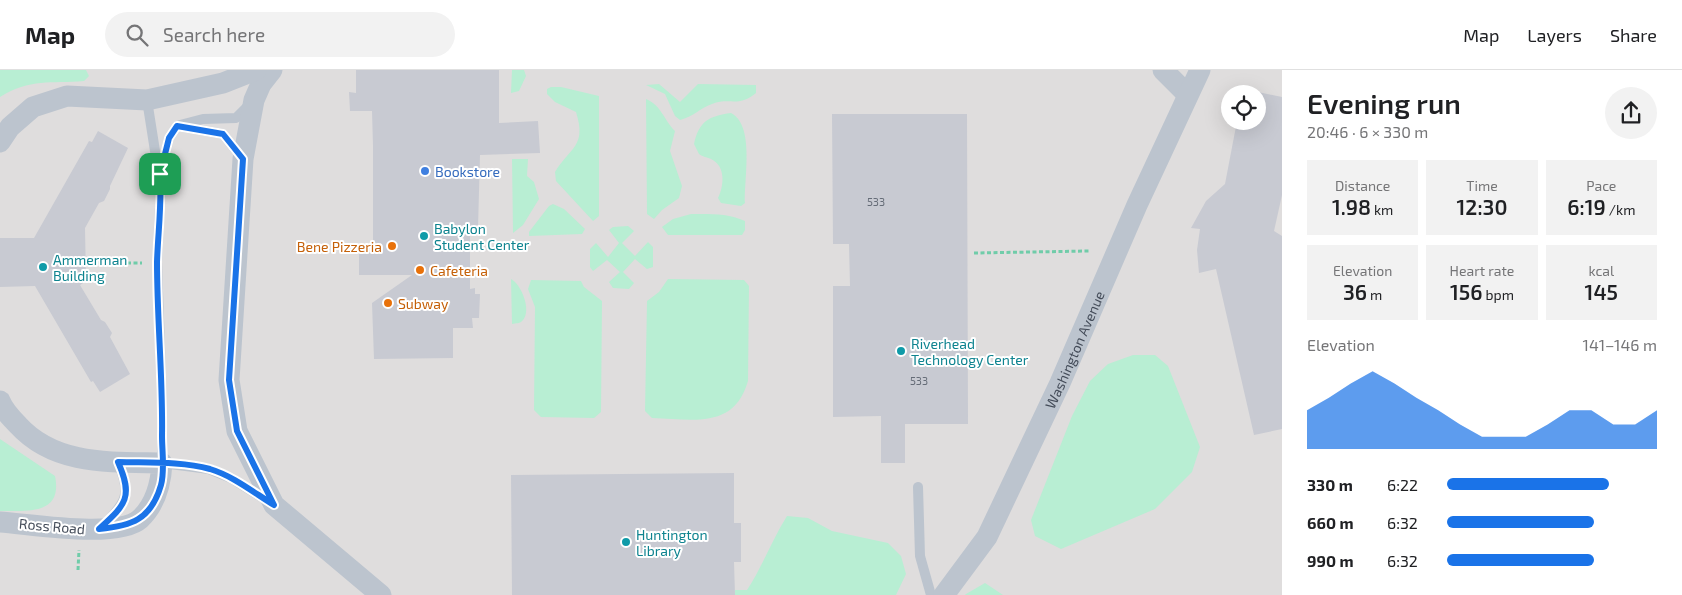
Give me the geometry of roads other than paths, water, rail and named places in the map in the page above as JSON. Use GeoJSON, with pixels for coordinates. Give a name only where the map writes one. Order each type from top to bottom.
{"type":"FeatureCollection","features":[{"type":"Feature","properties":{"kind":"street"},"geometry":{"type":"LineString","coordinates":[[0,142],[10,127],[33,107],[66,96],[147,100],[223,83],[256,70]]}},
{"type":"Feature","properties":{"kind":"street"},"geometry":{"type":"LineString","coordinates":[[272,70],[261,84],[254,100],[243,159],[229,380],[237,431],[274,505],[381,595]]}},
{"type":"Feature","properties":{"kind":"street"},"geometry":{"type":"LineString","coordinates":[[1163,70],[1187,94]]}},
{"type":"Feature","properties":{"kind":"street","name":"Washington Avenue"},"geometry":{"type":"LineString","coordinates":[[944,595],[987,537],[1060,383],[1187,94],[1200,70]]}},
{"type":"Feature","properties":{"kind":"street"},"geometry":{"type":"LineString","coordinates":[[0,401],[3,409],[25,433],[50,449],[71,457],[118,462],[162,463]]}},
{"type":"Feature","properties":{"kind":"street","name":"Ross Road"},"geometry":{"type":"LineString","coordinates":[[0,522],[80,530],[126,526],[140,520],[153,501],[161,484],[162,463]]}},
{"type":"Feature","properties":{"kind":"lane"},"geometry":{"type":"LineString","coordinates":[[147,100],[160,174],[157,262],[162,463],[209,469],[231,478],[274,505]]}},
{"type":"Feature","properties":{"kind":"lane"},"geometry":{"type":"LineString","coordinates":[[160,174],[169,138],[177,126],[202,119],[236,118],[254,100]]}},
{"type":"Feature","properties":{"kind":"lane"},"geometry":{"type":"LineString","coordinates":[[177,126],[223,134],[243,159]]}},
{"type":"Feature","properties":{"kind":"lane"},"geometry":{"type":"LineString","coordinates":[[99,529],[122,507],[127,491],[125,478],[118,462]]}},
{"type":"Feature","properties":{"kind":"lane"},"geometry":{"type":"LineString","coordinates":[[918,487],[920,556],[931,595]]}},
{"type":"Feature","properties":{"kind":"place","name":"Bookstore"},"geometry":{"type":"Point","coordinates":[425,171]}},
{"type":"Feature","properties":{"kind":"place","name":"Babylon Student Center"},"geometry":{"type":"Point","coordinates":[424,236]}},
{"type":"Feature","properties":{"kind":"place","name":"Bene Pizzeria"},"geometry":{"type":"Point","coordinates":[392,246]}},
{"type":"Feature","properties":{"kind":"place","name":"Ammerman Building"},"geometry":{"type":"Point","coordinates":[43,267]}},
{"type":"Feature","properties":{"kind":"place","name":"Cafeteria"},"geometry":{"type":"Point","coordinates":[420,270]}},
{"type":"Feature","properties":{"kind":"place","name":"Subway"},"geometry":{"type":"Point","coordinates":[388,303]}},
{"type":"Feature","properties":{"kind":"place","name":"Riverhead Technology Center"},"geometry":{"type":"Point","coordinates":[901,351]}},
{"type":"Feature","properties":{"kind":"place","name":"Huntington Library"},"geometry":{"type":"Point","coordinates":[626,542]}}]}
